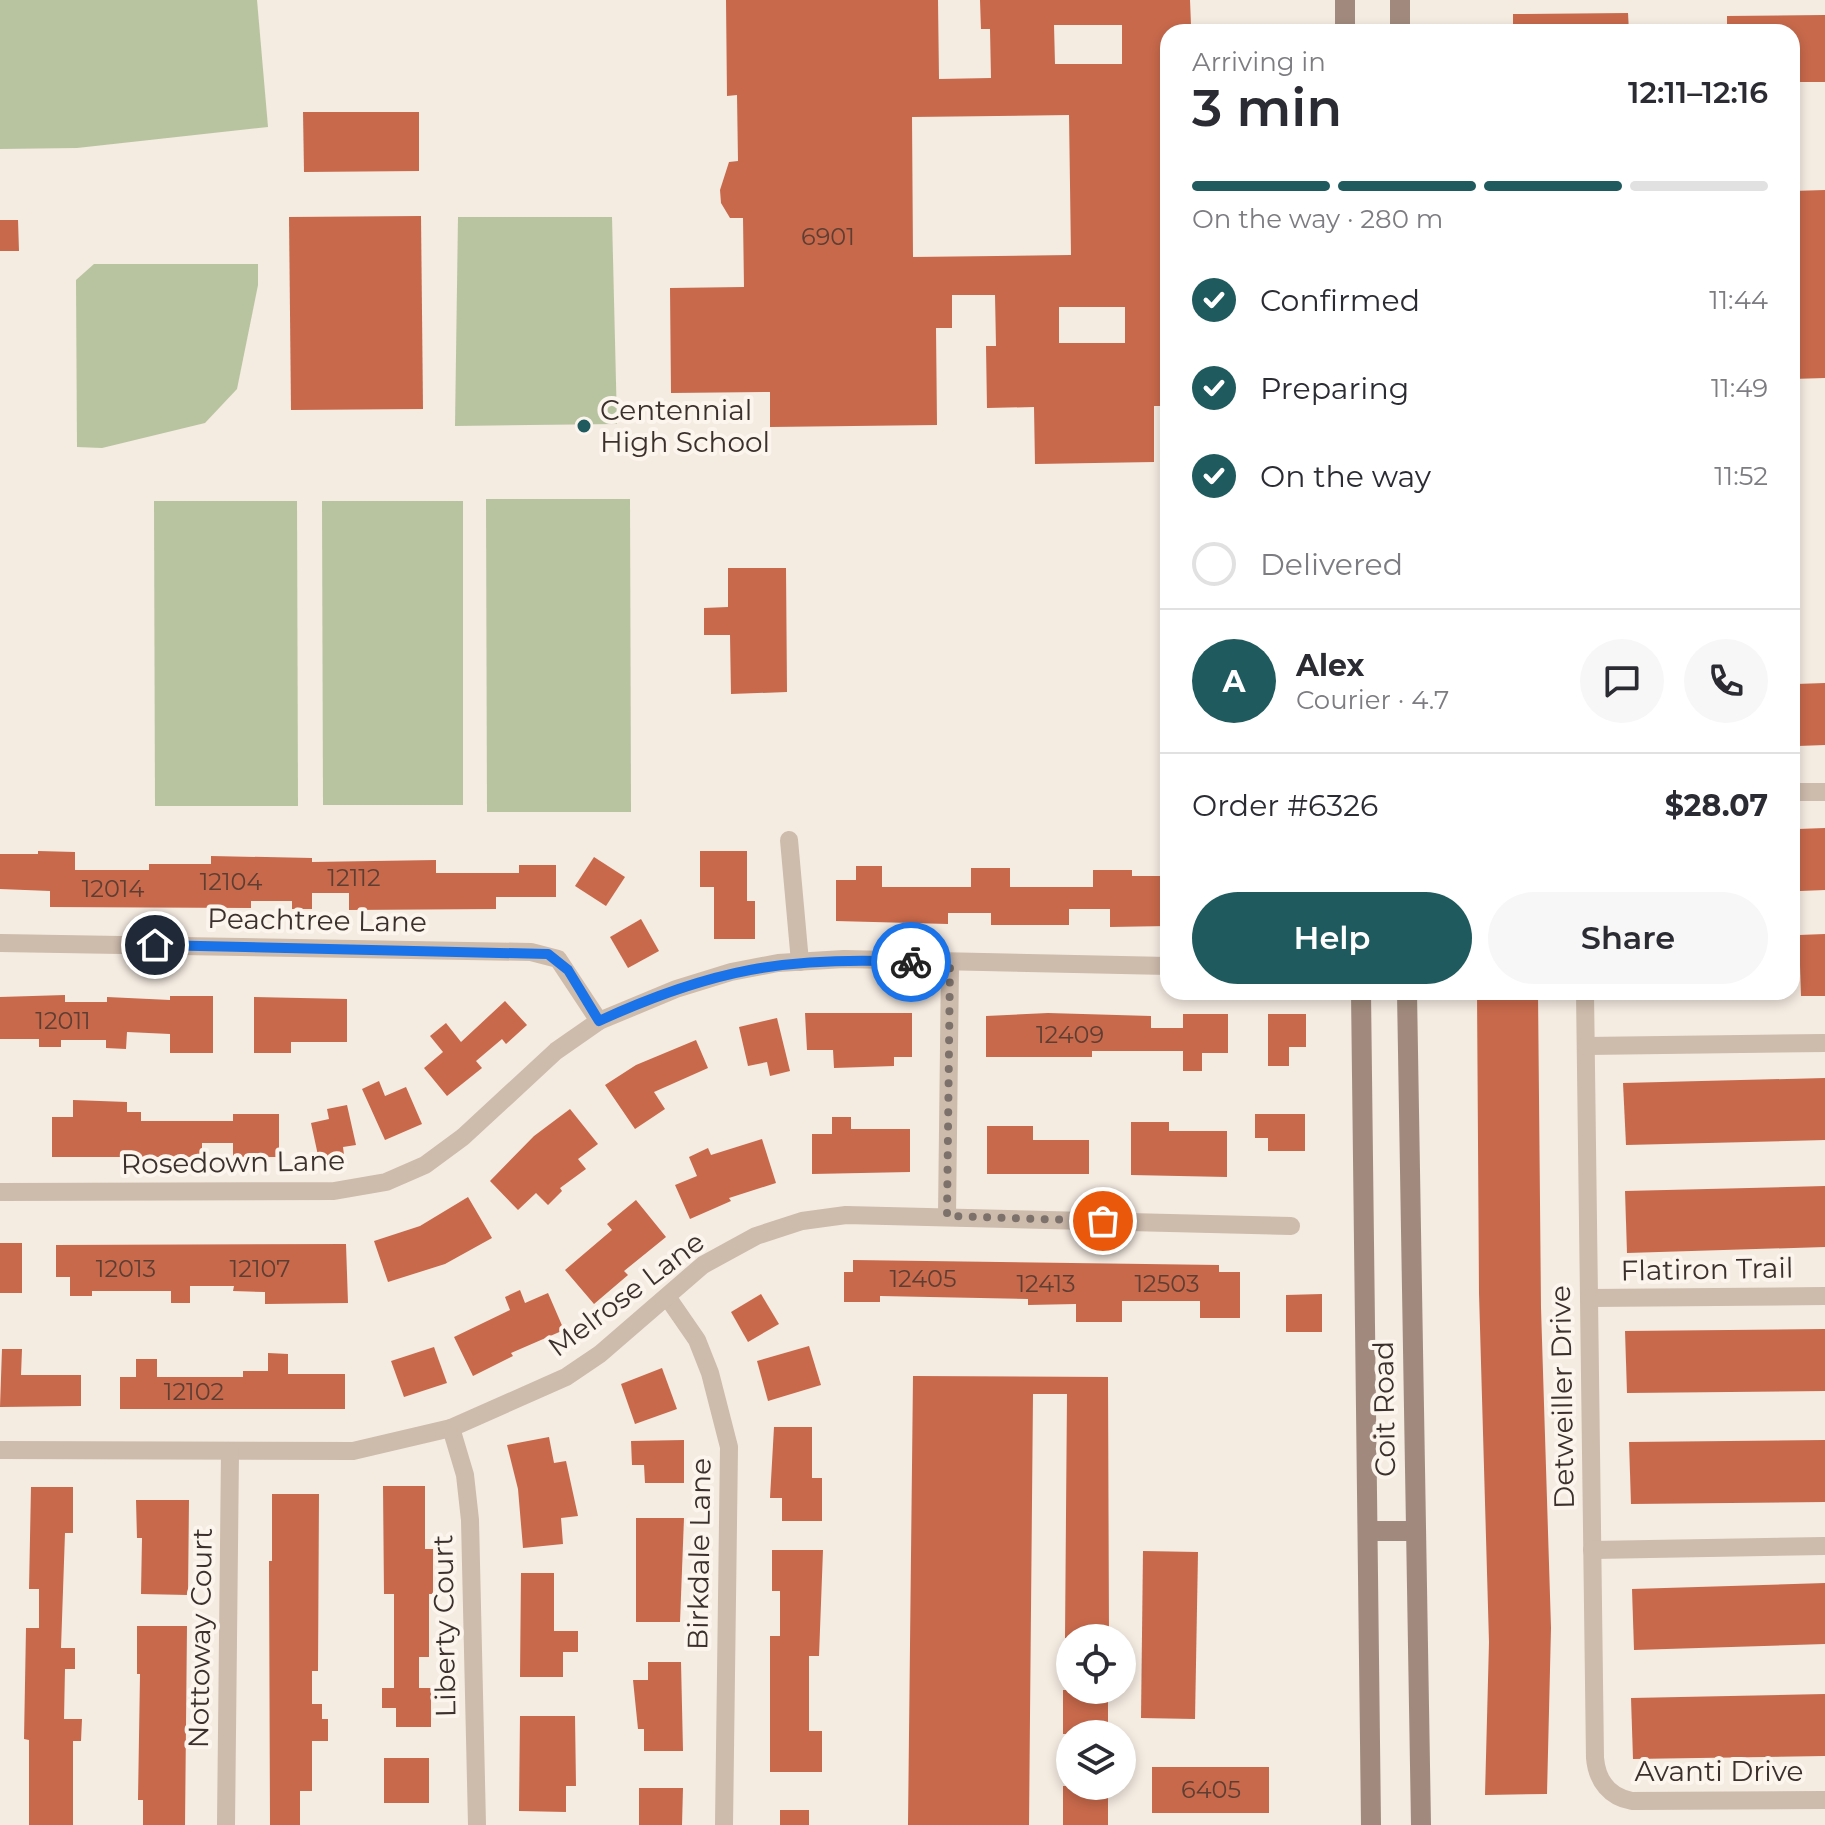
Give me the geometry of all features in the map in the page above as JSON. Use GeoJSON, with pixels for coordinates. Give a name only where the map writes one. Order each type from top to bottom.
{"type":"FeatureCollection","features":[{"type":"Feature","properties":{"kind":"main road"},"geometry":{"type":"LineString","coordinates":[[1345,0],[1345,24]]}},
{"type":"Feature","properties":{"kind":"main road"},"geometry":{"type":"LineString","coordinates":[[1400,0],[1400,24]]}},
{"type":"Feature","properties":{"kind":"main road","name":"Coit Road"},"geometry":{"type":"LineString","coordinates":[[1361,1000],[1371,1825]]}},
{"type":"Feature","properties":{"kind":"main road","name":"Coit Road"},"geometry":{"type":"LineString","coordinates":[[1407,1000],[1421,1825]]}},
{"type":"Feature","properties":{"kind":"main road"},"geometry":{"type":"LineString","coordinates":[[1368,1531],[1414,1531]]}},
{"type":"Feature","properties":{"kind":"street"},"geometry":{"type":"LineString","coordinates":[[1800,792],[1825,792]]}},
{"type":"Feature","properties":{"kind":"street"},"geometry":{"type":"LineString","coordinates":[[789,840],[800,962]]}},
{"type":"Feature","properties":{"kind":"street","name":"Peachtree Lane"},"geometry":{"type":"LineString","coordinates":[[0,943],[531,952],[558,959],[599,1021]]}},
{"type":"Feature","properties":{"kind":"street","name":"Rosedown Lane"},"geometry":{"type":"LineString","coordinates":[[0,1192],[334,1191],[386,1182],[425,1165],[463,1137],[535,1069],[599,1021],[676,989],[717,976],[800,962],[844,959],[950,964],[1160,966]]}},
{"type":"Feature","properties":{"kind":"street"},"geometry":{"type":"LineString","coordinates":[[947,1216],[950,964]]}},
{"type":"Feature","properties":{"kind":"street","name":"Detweiller Drive"},"geometry":{"type":"LineString","coordinates":[[1585,1000],[1595,1758],[1602,1782],[1614,1794]]}},
{"type":"Feature","properties":{"kind":"street"},"geometry":{"type":"LineString","coordinates":[[1586,1046],[1825,1043]]}},
{"type":"Feature","properties":{"kind":"street","name":"Melrose Lane"},"geometry":{"type":"LineString","coordinates":[[0,1450],[353,1451],[451,1428],[566,1377],[600,1354],[703,1265],[756,1236],[786,1226],[846,1215],[1291,1226]]}},
{"type":"Feature","properties":{"kind":"street","name":"Flatiron Trail"},"geometry":{"type":"LineString","coordinates":[[1589,1298],[1825,1296]]}},
{"type":"Feature","properties":{"kind":"street","name":"Birkdale Lane"},"geometry":{"type":"LineString","coordinates":[[668,1298],[678,1308],[706,1362],[729,1447],[724,1825]]}},
{"type":"Feature","properties":{"kind":"street","name":"Liberty Court"},"geometry":{"type":"LineString","coordinates":[[451,1428],[465,1475],[470,1520],[477,1825]]}},
{"type":"Feature","properties":{"kind":"street","name":"Nottoway Court"},"geometry":{"type":"LineString","coordinates":[[226,1825],[230,1452]]}},
{"type":"Feature","properties":{"kind":"street"},"geometry":{"type":"LineString","coordinates":[[1592,1550],[1825,1546]]}},
{"type":"Feature","properties":{"kind":"street","name":"Avanti Drive"},"geometry":{"type":"LineString","coordinates":[[1614,1794],[1639,1802],[1825,1800]]}},
{"type":"Feature","properties":{"kind":"green space"},"geometry":{"type":"Polygon","coordinates":[[[0,0],[257,0],[268,127],[77,148],[0,149],[0,0]]]}},
{"type":"Feature","properties":{"kind":"green space"},"geometry":{"type":"Polygon","coordinates":[[[458,217],[612,217],[617,424],[455,426],[458,217]]]}},
{"type":"Feature","properties":{"kind":"green space"},"geometry":{"type":"Polygon","coordinates":[[[94,264],[258,264],[258,285],[237,389],[205,423],[102,448],[77,447],[76,280],[94,264]]]}},
{"type":"Feature","properties":{"kind":"green space"},"geometry":{"type":"Polygon","coordinates":[[[486,499],[630,499],[631,812],[487,812],[486,499]]]}},
{"type":"Feature","properties":{"kind":"green space"},"geometry":{"type":"Polygon","coordinates":[[[154,501],[297,501],[298,806],[155,806],[154,501]]]}},
{"type":"Feature","properties":{"kind":"green space"},"geometry":{"type":"Polygon","coordinates":[[[322,501],[463,501],[463,805],[323,805],[322,501]]]}},
{"type":"Feature","properties":{"kind":"building","name":"Centennial High School"},"geometry":{"type":"Polygon","coordinates":[[[726,0],[938,0],[939,79],[991,78],[990,29],[981,29],[980,0],[1190,0],[1191,24],[1160,24],[1160,406],[1154,406],[1154,462],[1035,464],[1034,407],[987,408],[986,346],[996,346],[995,295],[952,295],[952,328],[936,328],[937,425],[770,427],[770,392],[671,393],[670,288],[744,287],[743,218],[730,218],[721,203],[720,190],[729,162],[738,161],[737,95],[727,96],[726,0]],[[1054,25],[1055,64],[1122,64],[1122,25],[1054,25]],[[1069,115],[912,117],[913,257],[1071,255],[1069,115]],[[1059,307],[1059,343],[1125,343],[1125,307],[1059,307]]]}},
{"type":"Feature","properties":{"kind":"building"},"geometry":{"type":"Polygon","coordinates":[[[1628,13],[1629,24],[1513,24],[1513,14],[1628,13]]]}},
{"type":"Feature","properties":{"kind":"building"},"geometry":{"type":"Polygon","coordinates":[[[1825,15],[1825,82],[1800,82],[1800,24],[1727,24],[1727,16],[1825,15]]]}},
{"type":"Feature","properties":{"kind":"building"},"geometry":{"type":"Polygon","coordinates":[[[303,112],[419,112],[419,171],[304,172],[303,112]]]}},
{"type":"Feature","properties":{"kind":"building"},"geometry":{"type":"Polygon","coordinates":[[[1825,190],[1825,378],[1800,379],[1800,191],[1825,190]]]}},
{"type":"Feature","properties":{"kind":"building"},"geometry":{"type":"Polygon","coordinates":[[[421,216],[423,409],[291,410],[289,217],[421,216]]]}},
{"type":"Feature","properties":{"kind":"building"},"geometry":{"type":"Polygon","coordinates":[[[0,220],[18,220],[19,251],[0,251],[0,220]]]}},
{"type":"Feature","properties":{"kind":"building"},"geometry":{"type":"Polygon","coordinates":[[[728,568],[786,568],[787,692],[731,694],[730,635],[704,635],[704,608],[728,607],[728,568]]]}},
{"type":"Feature","properties":{"kind":"building"},"geometry":{"type":"Polygon","coordinates":[[[1825,683],[1825,745],[1800,746],[1800,684],[1825,683]]]}},
{"type":"Feature","properties":{"kind":"building"},"geometry":{"type":"Polygon","coordinates":[[[1825,828],[1825,890],[1800,891],[1800,829],[1825,828]]]}},
{"type":"Feature","properties":{"kind":"building"},"geometry":{"type":"Polygon","coordinates":[[[38,851],[75,852],[75,870],[149,870],[149,864],[211,864],[211,856],[312,858],[312,862],[436,860],[436,873],[519,873],[519,865],[556,865],[556,897],[496,897],[496,909],[349,910],[349,893],[312,893],[312,909],[292,909],[292,901],[251,901],[251,908],[50,907],[50,891],[0,889],[0,854],[38,854],[38,851]]]}},
{"type":"Feature","properties":{"kind":"building"},"geometry":{"type":"Polygon","coordinates":[[[700,851],[747,851],[747,901],[755,901],[755,939],[714,939],[714,887],[700,887],[700,851]]]}},
{"type":"Feature","properties":{"kind":"building"},"geometry":{"type":"Polygon","coordinates":[[[594,857],[625,877],[606,906],[575,886],[594,857]]]}},
{"type":"Feature","properties":{"kind":"building"},"geometry":{"type":"Polygon","coordinates":[[[856,866],[882,866],[882,887],[971,887],[971,868],[1010,868],[1010,887],[1093,887],[1093,870],[1132,870],[1132,876],[1160,876],[1160,926],[1110,927],[1110,909],[1069,909],[1069,925],[991,925],[991,913],[948,913],[948,924],[836,921],[836,880],[856,880],[856,866]]]}},
{"type":"Feature","properties":{"kind":"building"},"geometry":{"type":"Polygon","coordinates":[[[641,919],[659,951],[628,968],[610,937],[641,919]]]}},
{"type":"Feature","properties":{"kind":"building"},"geometry":{"type":"Polygon","coordinates":[[[1825,934],[1825,996],[1801,996],[1800,935],[1825,934]]]}},
{"type":"Feature","properties":{"kind":"building"},"geometry":{"type":"Polygon","coordinates":[[[65,995],[65,1002],[107,1002],[107,997],[170,1000],[170,996],[213,996],[213,1053],[170,1053],[170,1034],[127,1032],[126,1049],[106,1048],[106,1040],[61,1040],[61,1047],[39,1047],[39,1039],[0,1039],[0,997],[65,995]]]}},
{"type":"Feature","properties":{"kind":"building"},"geometry":{"type":"Polygon","coordinates":[[[254,997],[347,999],[347,1042],[291,1042],[291,1053],[254,1053],[254,997]]]}},
{"type":"Feature","properties":{"kind":"building"},"geometry":{"type":"Polygon","coordinates":[[[1477,1000],[1538,1000],[1541,1308],[1551,1628],[1547,1794],[1485,1795],[1489,1642],[1479,1293],[1477,1000]]]}},
{"type":"Feature","properties":{"kind":"building"},"geometry":{"type":"Polygon","coordinates":[[[505,1001],[527,1025],[506,1044],[502,1039],[476,1061],[482,1068],[447,1096],[424,1068],[443,1052],[430,1036],[446,1023],[461,1042],[505,1001]]]}},
{"type":"Feature","properties":{"kind":"building"},"geometry":{"type":"Polygon","coordinates":[[[805,1013],[912,1013],[912,1057],[894,1057],[894,1066],[834,1068],[833,1050],[807,1050],[805,1013]]]}},
{"type":"Feature","properties":{"kind":"building"},"geometry":{"type":"Polygon","coordinates":[[[1048,1013],[1151,1016],[1151,1028],[1183,1028],[1183,1014],[1228,1014],[1228,1053],[1202,1053],[1202,1071],[1183,1071],[1183,1051],[1092,1051],[1092,1057],[986,1057],[986,1016],[1048,1013]]]}},
{"type":"Feature","properties":{"kind":"building"},"geometry":{"type":"Polygon","coordinates":[[[1268,1014],[1306,1014],[1306,1047],[1289,1047],[1289,1066],[1268,1066],[1268,1014]]]}},
{"type":"Feature","properties":{"kind":"building"},"geometry":{"type":"Polygon","coordinates":[[[777,1018],[790,1071],[770,1076],[767,1062],[748,1066],[739,1027],[777,1018]]]}},
{"type":"Feature","properties":{"kind":"building"},"geometry":{"type":"Polygon","coordinates":[[[696,1040],[708,1068],[654,1092],[665,1109],[635,1129],[605,1085],[636,1065],[696,1040]]]}},
{"type":"Feature","properties":{"kind":"building"},"geometry":{"type":"Polygon","coordinates":[[[1825,1078],[1825,1140],[1626,1145],[1623,1083],[1825,1078]]]}},
{"type":"Feature","properties":{"kind":"building"},"geometry":{"type":"Polygon","coordinates":[[[379,1081],[385,1096],[406,1087],[422,1124],[385,1140],[362,1089],[379,1081]]]}},
{"type":"Feature","properties":{"kind":"building"},"geometry":{"type":"Polygon","coordinates":[[[73,1100],[127,1102],[127,1112],[141,1112],[141,1121],[233,1121],[233,1114],[279,1114],[279,1157],[233,1157],[233,1143],[202,1143],[202,1157],[52,1157],[52,1117],[73,1117],[73,1100]]]}},
{"type":"Feature","properties":{"kind":"building"},"geometry":{"type":"Polygon","coordinates":[[[347,1105],[356,1145],[343,1147],[344,1155],[319,1160],[311,1123],[329,1119],[327,1109],[347,1105]]]}},
{"type":"Feature","properties":{"kind":"building"},"geometry":{"type":"Polygon","coordinates":[[[570,1109],[598,1144],[578,1159],[586,1169],[560,1188],[562,1191],[548,1205],[536,1193],[518,1210],[490,1181],[534,1136],[570,1109]]]}},
{"type":"Feature","properties":{"kind":"building"},"geometry":{"type":"Polygon","coordinates":[[[1255,1114],[1305,1114],[1305,1151],[1268,1151],[1268,1138],[1255,1138],[1255,1114]]]}},
{"type":"Feature","properties":{"kind":"building"},"geometry":{"type":"Polygon","coordinates":[[[832,1117],[851,1117],[851,1129],[910,1129],[910,1172],[812,1174],[812,1134],[832,1134],[832,1117]]]}},
{"type":"Feature","properties":{"kind":"building"},"geometry":{"type":"Polygon","coordinates":[[[1131,1122],[1169,1122],[1169,1131],[1227,1131],[1227,1177],[1131,1175],[1131,1122]]]}},
{"type":"Feature","properties":{"kind":"building"},"geometry":{"type":"Polygon","coordinates":[[[987,1126],[1033,1126],[1033,1140],[1089,1140],[1089,1174],[987,1174],[987,1126]]]}},
{"type":"Feature","properties":{"kind":"building"},"geometry":{"type":"Polygon","coordinates":[[[762,1139],[776,1183],[729,1198],[731,1201],[690,1219],[675,1185],[697,1176],[689,1157],[708,1148],[711,1155],[762,1139]]]}},
{"type":"Feature","properties":{"kind":"building"},"geometry":{"type":"Polygon","coordinates":[[[1825,1186],[1825,1247],[1627,1253],[1625,1191],[1825,1186]]]}},
{"type":"Feature","properties":{"kind":"building"},"geometry":{"type":"Polygon","coordinates":[[[468,1197],[492,1238],[445,1264],[388,1282],[374,1241],[420,1226],[468,1197]]]}},
{"type":"Feature","properties":{"kind":"building"},"geometry":{"type":"Polygon","coordinates":[[[636,1200],[666,1237],[624,1271],[628,1275],[594,1304],[565,1270],[612,1230],[607,1224],[636,1200]]]}},
{"type":"Feature","properties":{"kind":"building"},"geometry":{"type":"Polygon","coordinates":[[[0,1243],[22,1243],[22,1293],[0,1293],[0,1243]]]}},
{"type":"Feature","properties":{"kind":"building"},"geometry":{"type":"Polygon","coordinates":[[[346,1244],[348,1303],[265,1304],[265,1292],[233,1291],[234,1286],[190,1286],[190,1303],[171,1303],[171,1291],[92,1291],[92,1296],[70,1296],[70,1277],[56,1277],[56,1245],[346,1244]]]}},
{"type":"Feature","properties":{"kind":"building"},"geometry":{"type":"Polygon","coordinates":[[[853,1260],[1219,1265],[1219,1272],[1240,1272],[1240,1318],[1200,1318],[1200,1301],[1122,1301],[1122,1322],[1076,1322],[1076,1304],[1028,1305],[1028,1299],[880,1296],[880,1302],[844,1302],[844,1272],[853,1272],[853,1260]]]}},
{"type":"Feature","properties":{"kind":"building"},"geometry":{"type":"Polygon","coordinates":[[[520,1290],[525,1303],[548,1293],[564,1330],[511,1353],[513,1356],[473,1376],[454,1337],[510,1310],[505,1297],[520,1290]]]}},
{"type":"Feature","properties":{"kind":"building"},"geometry":{"type":"Polygon","coordinates":[[[761,1294],[779,1324],[748,1342],[731,1312],[761,1294]]]}},
{"type":"Feature","properties":{"kind":"building"},"geometry":{"type":"Polygon","coordinates":[[[1322,1294],[1322,1332],[1286,1332],[1286,1295],[1322,1294]]]}},
{"type":"Feature","properties":{"kind":"building"},"geometry":{"type":"Polygon","coordinates":[[[1825,1329],[1825,1391],[1627,1393],[1625,1331],[1825,1329]]]}},
{"type":"Feature","properties":{"kind":"building"},"geometry":{"type":"Polygon","coordinates":[[[809,1346],[821,1385],[768,1401],[757,1361],[809,1346]]]}},
{"type":"Feature","properties":{"kind":"building"},"geometry":{"type":"Polygon","coordinates":[[[434,1347],[447,1383],[404,1397],[391,1361],[434,1347]]]}},
{"type":"Feature","properties":{"kind":"building"},"geometry":{"type":"Polygon","coordinates":[[[2,1349],[22,1349],[21,1375],[81,1375],[81,1406],[0,1407],[2,1349]]]}},
{"type":"Feature","properties":{"kind":"building"},"geometry":{"type":"Polygon","coordinates":[[[268,1353],[288,1354],[288,1374],[345,1374],[345,1409],[120,1409],[120,1377],[136,1377],[136,1359],[157,1359],[157,1377],[243,1377],[243,1371],[268,1371],[268,1353]]]}},
{"type":"Feature","properties":{"kind":"building"},"geometry":{"type":"Polygon","coordinates":[[[662,1368],[677,1409],[635,1424],[621,1384],[662,1368]]]}},
{"type":"Feature","properties":{"kind":"building"},"geometry":{"type":"Polygon","coordinates":[[[913,1376],[1108,1377],[1109,1624],[1065,1624],[1067,1394],[1033,1394],[1029,1825],[908,1825],[913,1376]]]}},
{"type":"Feature","properties":{"kind":"building"},"geometry":{"type":"Polygon","coordinates":[[[774,1427],[812,1427],[812,1478],[822,1478],[822,1521],[782,1521],[782,1498],[770,1498],[774,1427]]]}},
{"type":"Feature","properties":{"kind":"building"},"geometry":{"type":"Polygon","coordinates":[[[549,1437],[554,1463],[566,1461],[578,1516],[561,1518],[563,1544],[523,1548],[518,1489],[507,1445],[549,1437]]]}},
{"type":"Feature","properties":{"kind":"building"},"geometry":{"type":"Polygon","coordinates":[[[684,1440],[684,1483],[645,1483],[644,1465],[632,1465],[631,1441],[684,1440]]]}},
{"type":"Feature","properties":{"kind":"building"},"geometry":{"type":"Polygon","coordinates":[[[1825,1440],[1825,1502],[1631,1504],[1629,1442],[1825,1440]]]}},
{"type":"Feature","properties":{"kind":"building"},"geometry":{"type":"Polygon","coordinates":[[[383,1486],[425,1486],[425,1549],[433,1549],[433,1594],[429,1594],[429,1657],[419,1657],[419,1688],[431,1688],[431,1727],[396,1727],[396,1708],[382,1708],[382,1688],[394,1688],[394,1594],[384,1594],[383,1486]]]}},
{"type":"Feature","properties":{"kind":"building"},"geometry":{"type":"Polygon","coordinates":[[[31,1487],[73,1487],[73,1533],[65,1533],[61,1648],[75,1648],[75,1669],[65,1669],[64,1719],[82,1719],[81,1741],[73,1741],[73,1825],[29,1825],[29,1740],[24,1739],[26,1628],[39,1628],[39,1589],[29,1589],[31,1487]]]}},
{"type":"Feature","properties":{"kind":"building"},"geometry":{"type":"Polygon","coordinates":[[[272,1494],[319,1494],[318,1671],[312,1671],[312,1704],[322,1704],[322,1719],[328,1719],[328,1741],[312,1741],[312,1791],[300,1791],[300,1825],[270,1825],[269,1561],[272,1561],[272,1494]]]}},
{"type":"Feature","properties":{"kind":"building"},"geometry":{"type":"Polygon","coordinates":[[[136,1500],[189,1500],[188,1595],[141,1594],[142,1538],[137,1538],[136,1500]]]}},
{"type":"Feature","properties":{"kind":"building"},"geometry":{"type":"Polygon","coordinates":[[[636,1518],[684,1518],[680,1622],[636,1622],[636,1518]]]}},
{"type":"Feature","properties":{"kind":"building"},"geometry":{"type":"Polygon","coordinates":[[[772,1550],[823,1550],[819,1656],[809,1656],[809,1731],[822,1731],[822,1772],[770,1772],[770,1636],[780,1636],[780,1591],[772,1591],[772,1550]]]}},
{"type":"Feature","properties":{"kind":"building"},"geometry":{"type":"Polygon","coordinates":[[[1143,1551],[1198,1552],[1195,1719],[1141,1718],[1143,1551]]]}},
{"type":"Feature","properties":{"kind":"building"},"geometry":{"type":"Polygon","coordinates":[[[521,1573],[554,1573],[554,1631],[578,1631],[578,1652],[563,1652],[563,1677],[520,1677],[521,1573]]]}},
{"type":"Feature","properties":{"kind":"building"},"geometry":{"type":"Polygon","coordinates":[[[1825,1583],[1825,1644],[1634,1650],[1632,1589],[1825,1583]]]}},
{"type":"Feature","properties":{"kind":"building"},"geometry":{"type":"Polygon","coordinates":[[[137,1626],[187,1626],[185,1825],[143,1825],[143,1800],[138,1800],[140,1674],[137,1674],[137,1626]]]}},
{"type":"Feature","properties":{"kind":"building"},"geometry":{"type":"Polygon","coordinates":[[[648,1662],[681,1662],[683,1751],[644,1751],[644,1729],[638,1729],[633,1680],[648,1680],[648,1662]]]}},
{"type":"Feature","properties":{"kind":"building"},"geometry":{"type":"Polygon","coordinates":[[[1825,1694],[1825,1756],[1633,1759],[1631,1698],[1825,1694]]]}},
{"type":"Feature","properties":{"kind":"building"},"geometry":{"type":"Polygon","coordinates":[[[1063,1704],[1108,1704],[1108,1720],[1063,1720],[1063,1704]]]}},
{"type":"Feature","properties":{"kind":"building"},"geometry":{"type":"Polygon","coordinates":[[[520,1716],[575,1716],[576,1786],[566,1786],[566,1812],[519,1811],[520,1716]]]}},
{"type":"Feature","properties":{"kind":"building"},"geometry":{"type":"Polygon","coordinates":[[[384,1758],[429,1758],[429,1803],[384,1803],[384,1758]]]}},
{"type":"Feature","properties":{"kind":"building"},"geometry":{"type":"Polygon","coordinates":[[[1152,1767],[1269,1767],[1269,1813],[1152,1813],[1152,1767]]]}},
{"type":"Feature","properties":{"kind":"building"},"geometry":{"type":"Polygon","coordinates":[[[639,1788],[683,1788],[682,1825],[639,1825],[639,1788]]]}},
{"type":"Feature","properties":{"kind":"building"},"geometry":{"type":"Polygon","coordinates":[[[1063,1800],[1108,1800],[1108,1825],[1063,1825],[1063,1800]]]}},
{"type":"Feature","properties":{"kind":"building"},"geometry":{"type":"Polygon","coordinates":[[[780,1810],[809,1810],[809,1825],[780,1825],[780,1810]]]}},
{"type":"Feature","properties":{"kind":"way so far"},"geometry":{"type":"LineString","coordinates":[[911,962],[950,964],[947,1216],[1103,1221]]}},
{"type":"Feature","properties":{"kind":"place","name":"Centennial High School"},"geometry":{"type":"Point","coordinates":[584,426]}},
{"type":"Feature","properties":{"kind":"route"},"geometry":{"type":"LineString","coordinates":[[155,945],[548,954],[568,970],[599,1021],[676,989],[731,972],[778,963],[819,959],[911,962]]}}]}
